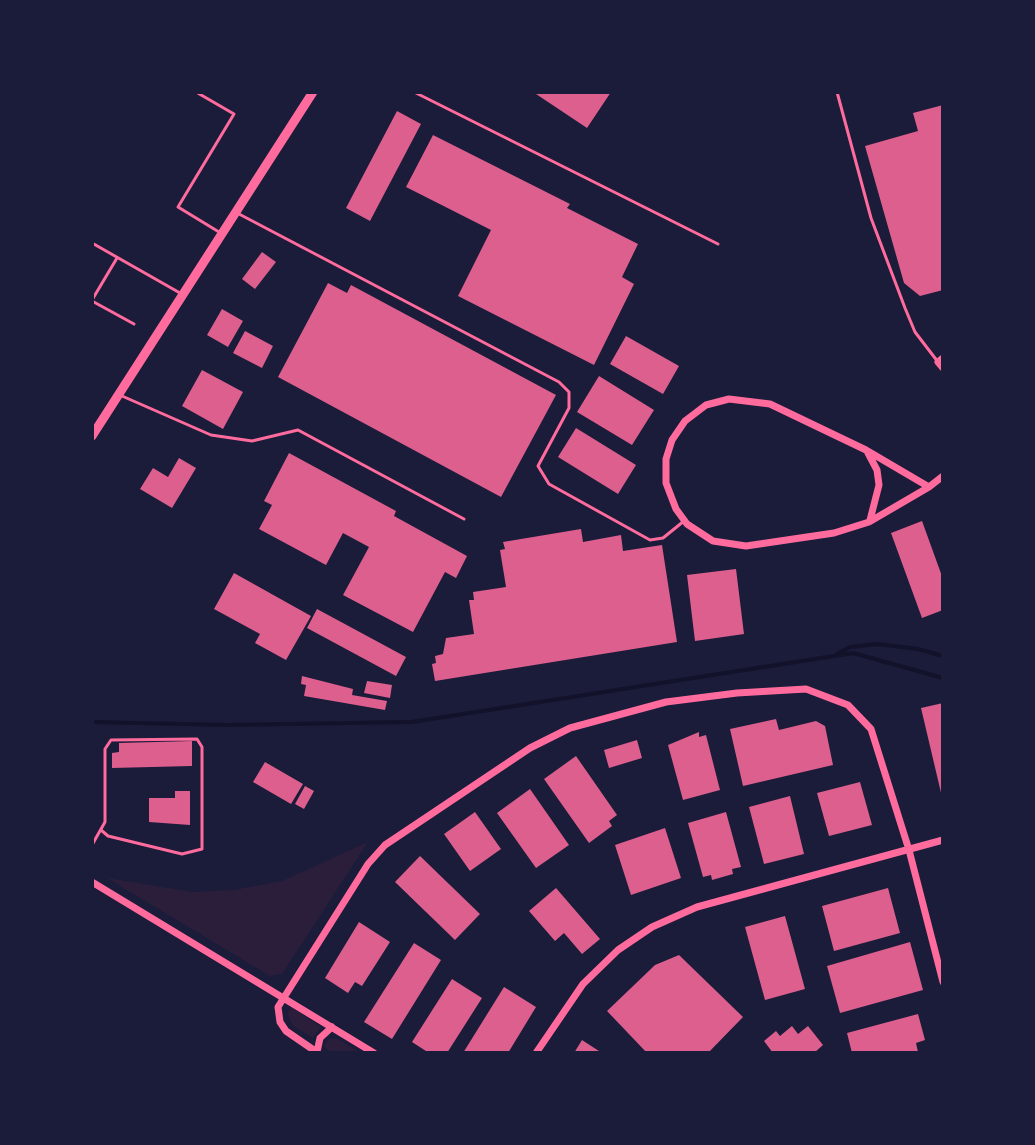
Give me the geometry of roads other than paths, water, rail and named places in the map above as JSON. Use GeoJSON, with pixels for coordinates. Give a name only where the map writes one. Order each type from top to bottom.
{"type":"FeatureCollection","features":[{"type":"Feature","properties":{"kind":"street"},"geometry":{"type":"LineString","coordinates":[[94,429],[313,92]]}},
{"type":"Feature","properties":{"kind":"street"},"geometry":{"type":"LineString","coordinates":[[929,487],[866,450],[762,401],[741,398],[716,401],[685,421],[668,450],[666,483],[684,521],[713,541],[746,546],[834,533],[869,522],[929,487],[943,476]]}},
{"type":"Feature","properties":{"kind":"street"},"geometry":{"type":"LineString","coordinates":[[866,450],[873,460],[879,485],[869,522]]}},
{"type":"Feature","properties":{"kind":"street"},"geometry":{"type":"LineString","coordinates":[[332,1027],[320,1038],[318,1053],[282,1027],[277,1011],[283,996],[368,864],[396,836],[542,741],[591,721],[666,702],[792,688],[823,694],[848,705],[876,738],[943,982]]}},
{"type":"Feature","properties":{"kind":"street"},"geometry":{"type":"LineString","coordinates":[[536,1053],[569,1001],[593,973],[652,927],[697,907],[943,840]]}},
{"type":"Feature","properties":{"kind":"street"},"geometry":{"type":"LineString","coordinates":[[92,882],[374,1053]]}},
{"type":"Feature","properties":{"kind":"lane"},"geometry":{"type":"LineString","coordinates":[[196,92],[234,114],[178,207],[222,234]]}},
{"type":"Feature","properties":{"kind":"lane"},"geometry":{"type":"LineString","coordinates":[[414,92],[718,244]]}},
{"type":"Feature","properties":{"kind":"lane"},"geometry":{"type":"LineString","coordinates":[[837,92],[886,257],[915,332],[941,363]]}},
{"type":"Feature","properties":{"kind":"lane"},"geometry":{"type":"LineString","coordinates":[[236,213],[559,382],[569,392],[569,408],[538,466],[549,484],[650,540],[663,538],[684,521]]}},
{"type":"Feature","properties":{"kind":"lane"},"geometry":{"type":"LineString","coordinates":[[92,243],[183,295]]}},
{"type":"Feature","properties":{"kind":"lane"},"geometry":{"type":"LineString","coordinates":[[117,258],[92,301],[134,324]]}},
{"type":"Feature","properties":{"kind":"lane"},"geometry":{"type":"LineString","coordinates":[[119,394],[211,435],[252,441],[298,430],[464,519]]}},
{"type":"Feature","properties":{"kind":"lane"},"geometry":{"type":"LineString","coordinates":[[92,845],[105,822],[105,749],[111,740],[197,739],[202,747],[202,849],[182,854],[108,836],[101,830]]}},
{"type":"Feature","properties":{"kind":"waterway"},"geometry":{"type":"LineString","coordinates":[[837,654],[850,647],[877,644],[918,649],[943,656]]}},
{"type":"Feature","properties":{"kind":"waterway"},"geometry":{"type":"LineString","coordinates":[[92,722],[226,725],[412,722],[853,653],[943,678]]}}]}
